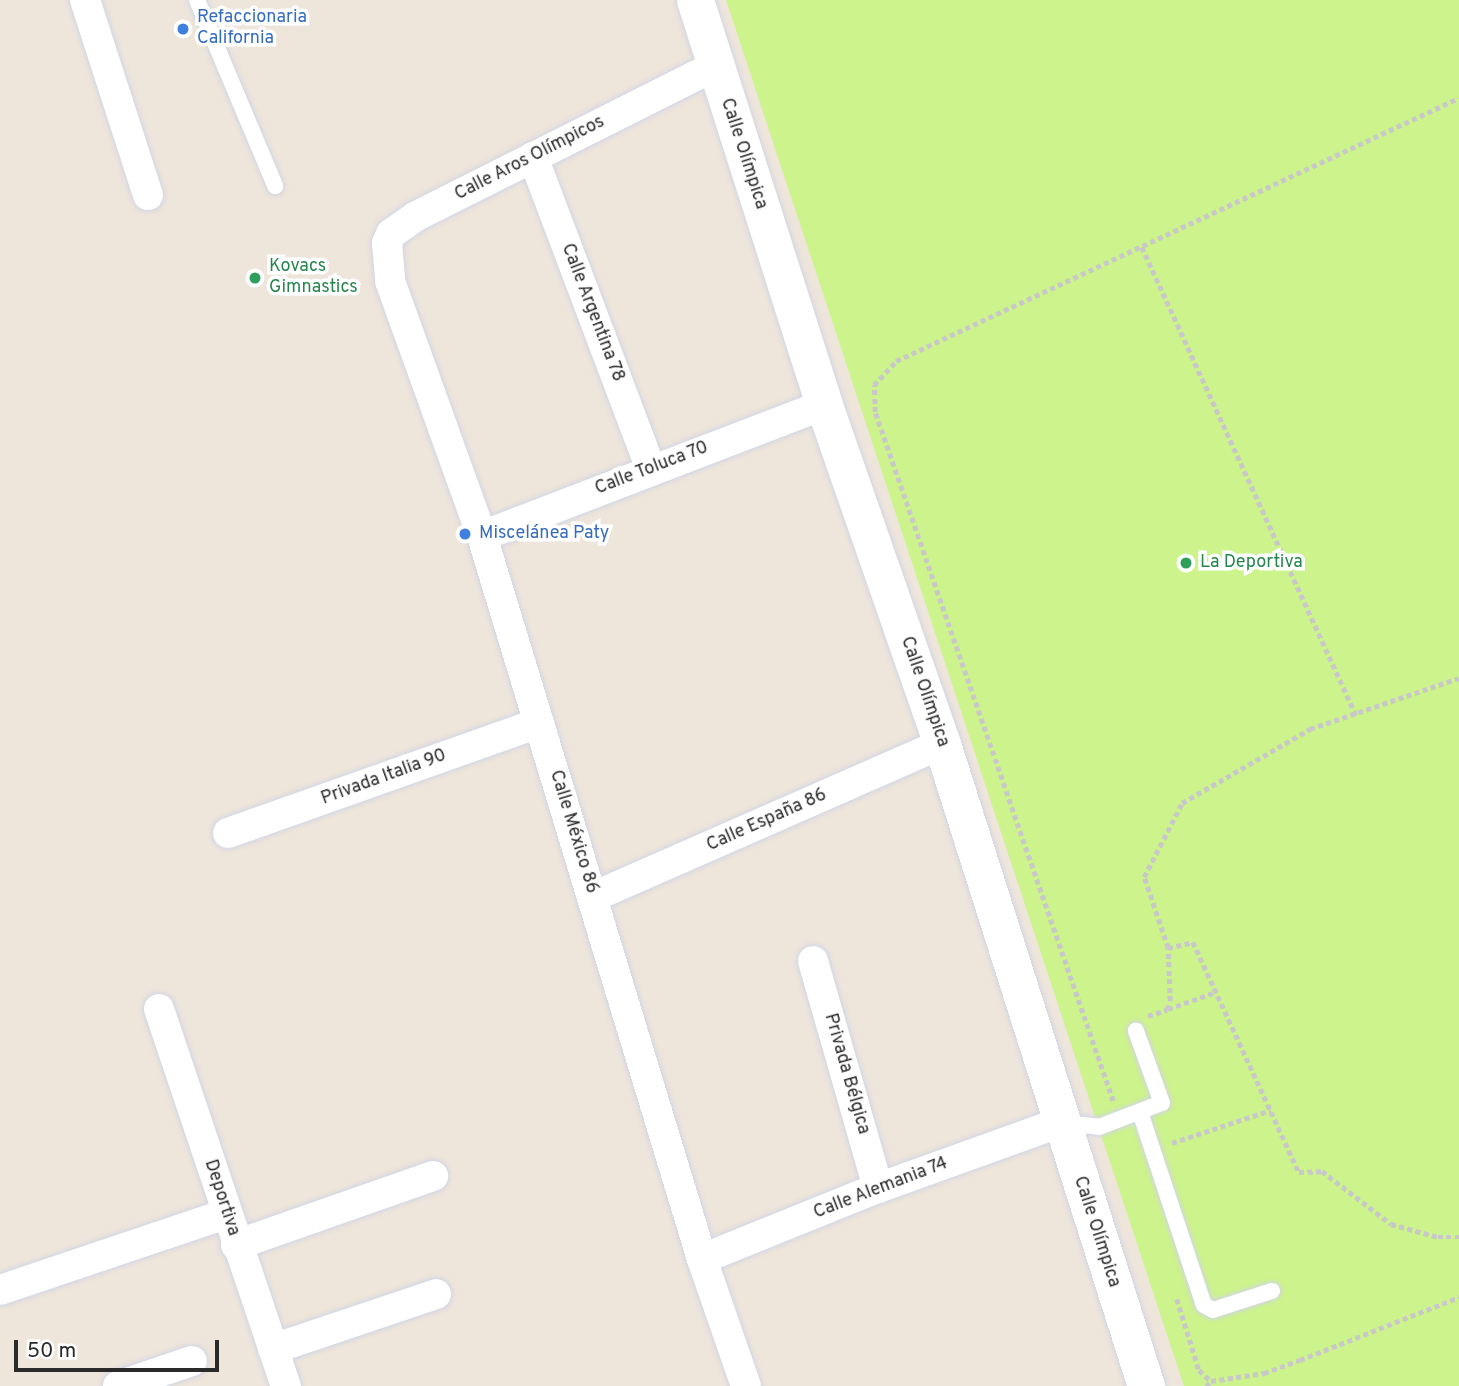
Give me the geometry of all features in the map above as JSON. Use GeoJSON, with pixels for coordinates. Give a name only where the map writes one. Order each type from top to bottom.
{"type":"FeatureCollection","features":[{"type":"Feature","properties":{"kind":"street"},"geometry":{"type":"LineString","coordinates":[[85,0],[148,195]]}},
{"type":"Feature","properties":{"kind":"street","name":"Calle Olímpica"},"geometry":{"type":"LineString","coordinates":[[695,0],[824,405],[942,744],[1146,1386]]}},
{"type":"Feature","properties":{"kind":"street","name":"Calle Aros Olímpicos"},"geometry":{"type":"LineString","coordinates":[[390,281],[387,243],[400,226],[715,66]]}},
{"type":"Feature","properties":{"kind":"street","name":"Calle Argentina 78"},"geometry":{"type":"LineString","coordinates":[[533,157],[651,469]]}},
{"type":"Feature","properties":{"kind":"street","name":"Calle México 86"},"geometry":{"type":"LineString","coordinates":[[390,281],[482,536],[702,1259],[746,1386]]}},
{"type":"Feature","properties":{"kind":"street","name":"Calle Toluca 70"},"geometry":{"type":"LineString","coordinates":[[482,536],[651,469],[824,405]]}},
{"type":"Feature","properties":{"kind":"street","name":"Privada Italia 90"},"geometry":{"type":"LineString","coordinates":[[228,833],[539,723]]}},
{"type":"Feature","properties":{"kind":"street","name":"Calle España 86"},"geometry":{"type":"LineString","coordinates":[[593,897],[942,744]]}},
{"type":"Feature","properties":{"kind":"street","name":"Privada Bélgica"},"geometry":{"type":"LineString","coordinates":[[813,961],[878,1188]]}},
{"type":"Feature","properties":{"kind":"street","name":"Deportiva"},"geometry":{"type":"LineString","coordinates":[[159,1009],[236,1245],[286,1386]]}},
{"type":"Feature","properties":{"kind":"street","name":"Calle Alemania 74"},"geometry":{"type":"LineString","coordinates":[[702,1259],[878,1188],[1061,1122]]}},
{"type":"Feature","properties":{"kind":"street"},"geometry":{"type":"LineString","coordinates":[[236,1245],[433,1176]]}},
{"type":"Feature","properties":{"kind":"street"},"geometry":{"type":"LineString","coordinates":[[0,1290],[226,1214]]}},
{"type":"Feature","properties":{"kind":"street"},"geometry":{"type":"LineString","coordinates":[[273,1349],[436,1294]]}},
{"type":"Feature","properties":{"kind":"street"},"geometry":{"type":"LineString","coordinates":[[118,1386],[192,1361]]}},
{"type":"Feature","properties":{"kind":"lane"},"geometry":{"type":"LineString","coordinates":[[197,0],[275,186]]}},
{"type":"Feature","properties":{"kind":"lane"},"geometry":{"type":"LineString","coordinates":[[1061,1122],[1099,1127],[1162,1102],[1136,1031]]}},
{"type":"Feature","properties":{"kind":"lane"},"geometry":{"type":"LineString","coordinates":[[1140,1112],[1204,1305],[1213,1310],[1272,1291]]}},
{"type":"Feature","properties":{"kind":"path"},"geometry":{"type":"LineString","coordinates":[[1120,1120],[875,412],[874,385],[896,361],[1459,98]]}},
{"type":"Feature","properties":{"kind":"path"},"geometry":{"type":"LineString","coordinates":[[1142,247],[1356,715]]}},
{"type":"Feature","properties":{"kind":"path"},"geometry":{"type":"LineString","coordinates":[[1167,1010],[1168,948],[1144,877],[1182,803],[1310,729],[1459,679]]}},
{"type":"Feature","properties":{"kind":"path"},"geometry":{"type":"LineString","coordinates":[[1168,948],[1193,942],[1299,1172],[1322,1171],[1391,1224],[1438,1237],[1459,1237]]}},
{"type":"Feature","properties":{"kind":"path"},"geometry":{"type":"LineString","coordinates":[[1136,1031],[1134,1021],[1216,992]]}},
{"type":"Feature","properties":{"kind":"path"},"geometry":{"type":"LineString","coordinates":[[1153,1150],[1270,1110]]}},
{"type":"Feature","properties":{"kind":"path"},"geometry":{"type":"LineString","coordinates":[[1174,1291],[1199,1370],[1211,1381]]}},
{"type":"Feature","properties":{"kind":"path"},"geometry":{"type":"LineString","coordinates":[[1206,1386],[1211,1381],[1264,1373],[1459,1297]]}},
{"type":"Feature","properties":{"kind":"green space","name":"La Deportiva"},"geometry":{"type":"Polygon","coordinates":[[[726,0],[1459,0],[1459,1386],[1184,1386],[726,0]]]}},
{"type":"Feature","properties":{"kind":"place","name":"Refaccionaria California"},"geometry":{"type":"Point","coordinates":[183,29]}},
{"type":"Feature","properties":{"kind":"place","name":"Kovacs Gimnastics"},"geometry":{"type":"Point","coordinates":[255,278]}},
{"type":"Feature","properties":{"kind":"place","name":"Miscelánea Paty"},"geometry":{"type":"Point","coordinates":[465,534]}},
{"type":"Feature","properties":{"kind":"place","name":"La Deportiva"},"geometry":{"type":"Point","coordinates":[1186,563]}}]}
